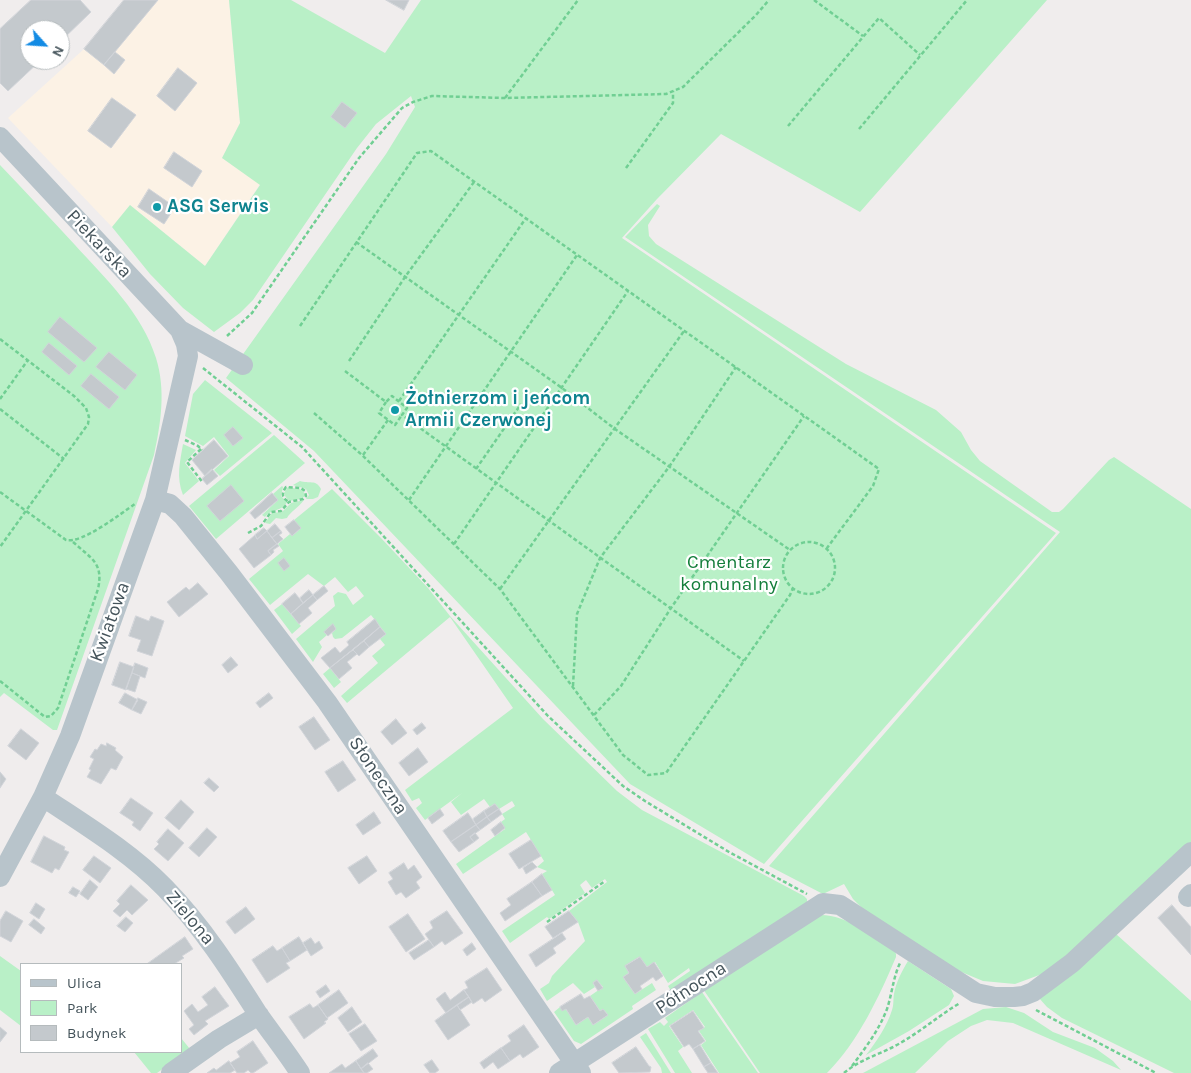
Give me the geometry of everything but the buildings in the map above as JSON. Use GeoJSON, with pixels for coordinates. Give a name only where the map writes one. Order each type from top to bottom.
{"type":"FeatureCollection","features":[{"type":"Feature","properties":{"kind":"street","name":"Piekarska"},"geometry":{"type":"LineString","coordinates":[[0,137],[180,330],[186,344],[188,356]]}},
{"type":"Feature","properties":{"kind":"street"},"geometry":{"type":"LineString","coordinates":[[180,330],[243,365]]}},
{"type":"Feature","properties":{"kind":"street","name":"Kwiatowa"},"geometry":{"type":"LineString","coordinates":[[0,877],[43,797],[70,736],[155,500],[188,356]]}},
{"type":"Feature","properties":{"kind":"street","name":"Słoneczna"},"geometry":{"type":"LineString","coordinates":[[155,500],[170,504],[184,516],[225,567],[321,695],[571,1070]]}},
{"type":"Feature","properties":{"kind":"street","name":"Zielona"},"geometry":{"type":"LineString","coordinates":[[43,797],[128,855],[165,888],[201,928],[300,1073]]}},
{"type":"Feature","properties":{"kind":"street"},"geometry":{"type":"LineString","coordinates":[[823,903],[840,905],[976,993],[995,997],[1023,996],[1033,992],[1072,963],[1191,852]]}},
{"type":"Feature","properties":{"kind":"street","name":"Północna"},"geometry":{"type":"LineString","coordinates":[[571,1070],[823,903]]}},
{"type":"Feature","properties":{"kind":"street"},"geometry":{"type":"LineString","coordinates":[[171,1073],[219,1039],[260,1015]]}},
{"type":"Feature","properties":{"kind":"path"},"geometry":{"type":"LineString","coordinates":[[505,98],[578,0]]}},
{"type":"Feature","properties":{"kind":"path"},"geometry":{"type":"LineString","coordinates":[[213,348],[252,313],[359,158],[402,108],[432,96],[505,98],[666,94],[683,87],[769,0]]}},
{"type":"Feature","properties":{"kind":"path"},"geometry":{"type":"LineString","coordinates":[[814,0],[863,36]]}},
{"type":"Feature","properties":{"kind":"path"},"geometry":{"type":"LineString","coordinates":[[859,129],[967,0]]}},
{"type":"Feature","properties":{"kind":"path"},"geometry":{"type":"LineString","coordinates":[[788,126],[879,18],[920,55]]}},
{"type":"Feature","properties":{"kind":"path"},"geometry":{"type":"LineString","coordinates":[[626,168],[674,103],[673,91]]}},
{"type":"Feature","properties":{"kind":"path"},"geometry":{"type":"LineString","coordinates":[[300,326],[417,153],[432,151],[879,469],[873,486],[827,548]]}},
{"type":"Feature","properties":{"kind":"path"},"geometry":{"type":"LineString","coordinates":[[349,361],[405,277],[474,182]]}},
{"type":"Feature","properties":{"kind":"path"},"geometry":{"type":"LineString","coordinates":[[399,401],[526,218]]}},
{"type":"Feature","properties":{"kind":"path"},"geometry":{"type":"LineString","coordinates":[[356,242],[562,388],[615,429],[790,550]]}},
{"type":"Feature","properties":{"kind":"path"},"geometry":{"type":"LineString","coordinates":[[409,500],[577,255]]}},
{"type":"Feature","properties":{"kind":"path"},"geometry":{"type":"LineString","coordinates":[[454,544],[628,291]]}},
{"type":"Feature","properties":{"kind":"path"},"geometry":{"type":"LineString","coordinates":[[500,589],[684,331]]}},
{"type":"Feature","properties":{"kind":"path"},"geometry":{"type":"LineString","coordinates":[[0,339],[74,396],[86,408],[89,416],[88,424],[0,547]]}},
{"type":"Feature","properties":{"kind":"path"},"geometry":{"type":"LineString","coordinates":[[188,356],[302,447],[548,716],[623,786],[729,852],[823,903]]}},
{"type":"Feature","properties":{"kind":"path"},"geometry":{"type":"LineString","coordinates":[[0,399],[28,360]]}},
{"type":"Feature","properties":{"kind":"path"},"geometry":{"type":"LineString","coordinates":[[573,687],[577,614],[600,558],[669,467],[736,367]]}},
{"type":"Feature","properties":{"kind":"path"},"geometry":{"type":"LineString","coordinates":[[345,371],[386,402]]}},
{"type":"Feature","properties":{"kind":"path"},"geometry":{"type":"LineString","coordinates":[[392,396],[407,408],[395,425],[379,413],[386,402],[392,396]]}},
{"type":"Feature","properties":{"kind":"path"},"geometry":{"type":"LineString","coordinates":[[476,469],[521,404]]}},
{"type":"Feature","properties":{"kind":"path"},"geometry":{"type":"LineString","coordinates":[[0,409],[64,459]]}},
{"type":"Feature","properties":{"kind":"path"},"geometry":{"type":"LineString","coordinates":[[314,413],[409,500],[500,589],[623,755],[648,775],[666,773],[793,588]]}},
{"type":"Feature","properties":{"kind":"path"},"geometry":{"type":"LineString","coordinates":[[402,415],[744,661]]}},
{"type":"Feature","properties":{"kind":"path"},"geometry":{"type":"LineString","coordinates":[[594,715],[620,686],[671,608],[738,514],[804,416]]}},
{"type":"Feature","properties":{"kind":"path"},"geometry":{"type":"LineString","coordinates":[[362,456],[388,420]]}},
{"type":"Feature","properties":{"kind":"path"},"geometry":{"type":"LineString","coordinates":[[201,449],[187,462],[203,483]]}},
{"type":"Feature","properties":{"kind":"path"},"geometry":{"type":"LineString","coordinates":[[248,533],[261,526],[271,512],[281,511],[289,502],[303,499],[306,496],[305,491],[301,488],[286,487],[283,491],[283,496],[289,502]]}},
{"type":"Feature","properties":{"kind":"path"},"geometry":{"type":"LineString","coordinates":[[0,492],[66,540],[72,541],[90,533],[136,504],[155,500]]}},
{"type":"Feature","properties":{"kind":"path"},"geometry":{"type":"LineString","coordinates":[[0,681],[45,717],[51,716],[58,708],[101,576],[99,567],[72,541]]}},
{"type":"Feature","properties":{"kind":"path"},"geometry":{"type":"LineString","coordinates":[[802,542],[813,542],[827,548],[833,556],[836,569],[831,582],[822,590],[809,594],[793,588],[786,580],[783,570],[784,560],[790,550],[802,542]]}},
{"type":"Feature","properties":{"kind":"path"},"geometry":{"type":"LineString","coordinates":[[547,922],[604,881]]}},
{"type":"Feature","properties":{"kind":"path"},"geometry":{"type":"LineString","coordinates":[[852,1067],[876,1034],[888,1007],[895,973],[907,948]]}},
{"type":"Feature","properties":{"kind":"path"},"geometry":{"type":"LineString","coordinates":[[844,1073],[927,1027],[956,1005],[976,993]]}},
{"type":"Feature","properties":{"kind":"path"},"geometry":{"type":"LineString","coordinates":[[1023,996],[1034,1009],[1156,1073]]}},
{"type":"Feature","properties":{"kind":"shaded area"},"geometry":{"type":"Polygon","coordinates":[[[124,0],[229,0],[240,123],[222,158],[260,184],[205,266],[130,205],[112,227],[8,118],[61,70],[70,70],[70,62],[84,49],[124,0]]]}},
{"type":"Feature","properties":{"kind":"green space","name":"Cmentarz komunalny"},"geometry":{"type":"Polygon","coordinates":[[[229,0],[291,0],[385,53],[421,0],[1047,0],[860,212],[721,134],[657,199],[622,238],[1056,533],[764,864],[630,784],[314,451],[226,378],[386,154],[415,107],[411,96],[376,124],[357,148],[253,300],[240,313],[214,332],[183,308],[150,274],[112,227],[130,205],[205,266],[260,185],[222,158],[240,123],[229,0]]]}},
{"type":"Feature","properties":{"kind":"green space"},"geometry":{"type":"Polygon","coordinates":[[[0,165],[122,297],[142,326],[150,342],[156,358],[161,382],[159,431],[154,455],[57,730],[53,730],[4,693],[0,697],[0,165]]]}},
{"type":"Feature","properties":{"kind":"green space"},"geometry":{"type":"Polygon","coordinates":[[[657,204],[660,206],[648,225],[649,236],[656,244],[846,364],[936,410],[961,432],[980,461],[1052,512],[1059,512],[1063,509],[1114,457],[1191,509],[1191,844],[1077,950],[1042,974],[1015,984],[983,981],[959,971],[864,910],[853,899],[844,884],[823,894],[769,866],[1060,532],[625,237],[657,204]]]}},
{"type":"Feature","properties":{"kind":"green space"},"geometry":{"type":"Polygon","coordinates":[[[205,380],[272,433],[220,476],[214,470],[229,456],[214,437],[203,446],[185,436],[193,394],[205,380]]]}},
{"type":"Feature","properties":{"kind":"green space"},"geometry":{"type":"Polygon","coordinates":[[[274,435],[305,463],[216,539],[189,506],[274,435]]]}},
{"type":"Feature","properties":{"kind":"green space"},"geometry":{"type":"Polygon","coordinates":[[[183,444],[196,450],[185,463],[199,481],[183,495],[179,476],[183,444]]]}},
{"type":"Feature","properties":{"kind":"green space"},"geometry":{"type":"Polygon","coordinates":[[[300,481],[317,484],[321,489],[318,497],[306,499],[309,495],[306,489],[293,485],[300,481]]]}},
{"type":"Feature","properties":{"kind":"green space"},"geometry":{"type":"Polygon","coordinates":[[[282,486],[281,496],[287,502],[265,517],[262,515],[278,500],[273,494],[282,486]]]}},
{"type":"Feature","properties":{"kind":"green space"},"geometry":{"type":"Polygon","coordinates":[[[288,487],[303,490],[305,496],[301,499],[289,501],[284,493],[288,487]]]}},
{"type":"Feature","properties":{"kind":"green space"},"geometry":{"type":"Polygon","coordinates":[[[332,489],[428,588],[450,616],[543,719],[617,791],[642,810],[804,896],[807,899],[807,903],[671,991],[668,986],[690,971],[689,968],[668,983],[655,962],[647,967],[639,957],[625,966],[629,973],[623,977],[635,994],[652,983],[656,990],[632,1006],[633,1009],[581,1044],[574,1041],[554,1012],[560,1007],[566,1009],[576,1025],[588,1017],[593,1025],[608,1015],[603,1009],[600,1011],[590,996],[603,987],[597,980],[593,983],[595,987],[584,994],[573,983],[547,1001],[540,989],[549,983],[552,976],[585,941],[578,922],[569,911],[607,882],[605,879],[592,888],[586,880],[580,885],[585,893],[549,919],[547,917],[510,943],[502,931],[555,895],[542,874],[547,871],[537,867],[544,861],[526,832],[463,874],[456,864],[505,829],[501,822],[505,819],[502,814],[515,806],[512,801],[499,809],[495,804],[490,807],[484,799],[461,815],[451,802],[462,793],[425,820],[416,808],[422,803],[419,798],[412,801],[405,790],[513,708],[450,617],[347,703],[341,696],[378,663],[372,656],[385,645],[380,639],[386,634],[371,615],[342,638],[335,639],[333,637],[332,633],[336,629],[333,625],[327,635],[319,642],[322,647],[313,662],[296,639],[335,606],[333,596],[338,592],[346,594],[353,605],[364,596],[356,586],[348,592],[335,577],[324,586],[308,574],[270,605],[249,579],[283,551],[278,544],[290,534],[292,536],[300,529],[294,520],[332,489]]]}},
{"type":"Feature","properties":{"kind":"green space"},"geometry":{"type":"Polygon","coordinates":[[[304,500],[287,518],[276,518],[270,524],[265,523],[272,513],[282,512],[291,503],[304,500]]]}},
{"type":"Feature","properties":{"kind":"green space"},"geometry":{"type":"Polygon","coordinates":[[[282,604],[301,626],[292,634],[274,610],[282,604]]]}},
{"type":"Feature","properties":{"kind":"green space"},"geometry":{"type":"Polygon","coordinates":[[[330,668],[341,682],[334,688],[323,674],[330,668]]]}},
{"type":"Feature","properties":{"kind":"green space"},"geometry":{"type":"Polygon","coordinates":[[[821,915],[840,918],[859,927],[894,949],[896,957],[867,1018],[838,1061],[827,1073],[760,1073],[703,989],[821,915]]]}},
{"type":"Feature","properties":{"kind":"green space"},"geometry":{"type":"Polygon","coordinates":[[[1116,934],[1191,1001],[1191,1073],[1174,1073],[1062,1018],[1047,1007],[1039,998],[1116,934]]]}},
{"type":"Feature","properties":{"kind":"green space"},"geometry":{"type":"Polygon","coordinates":[[[0,956],[20,970],[20,1025],[0,1010],[0,956]]]}},
{"type":"Feature","properties":{"kind":"green space"},"geometry":{"type":"Polygon","coordinates":[[[908,961],[951,989],[954,996],[949,1005],[909,1031],[866,1055],[878,1039],[887,1022],[893,1008],[896,985],[908,961]]]}},
{"type":"Feature","properties":{"kind":"green space"},"geometry":{"type":"Polygon","coordinates":[[[702,992],[758,1073],[719,1073],[701,1045],[706,1041],[699,1031],[705,1027],[693,1010],[669,1026],[683,1047],[678,1051],[692,1073],[675,1073],[648,1029],[660,1022],[664,1026],[668,1022],[665,1018],[702,992]]]}},
{"type":"Feature","properties":{"kind":"green space"},"geometry":{"type":"Polygon","coordinates":[[[1006,1007],[1024,1013],[1053,1032],[1095,1048],[1113,1061],[1121,1070],[1013,1023],[987,1020],[971,1026],[948,1041],[915,1073],[863,1073],[983,1009],[1006,1007]]]}},
{"type":"Feature","properties":{"kind":"green space"},"geometry":{"type":"Polygon","coordinates":[[[646,1033],[671,1073],[662,1073],[661,1068],[640,1037],[646,1033]]]}},
{"type":"Feature","properties":{"kind":"green space"},"geometry":{"type":"Polygon","coordinates":[[[182,1039],[190,1049],[157,1073],[151,1073],[135,1053],[182,1053],[182,1039]]]}},
{"type":"Feature","properties":{"kind":"place","name":"ASG Serwis"},"geometry":{"type":"Point","coordinates":[157,207]}},
{"type":"Feature","properties":{"kind":"place","name":"Żołnierzom i jeńcom Armii Czerwonej"},"geometry":{"type":"Point","coordinates":[395,410]}}]}
